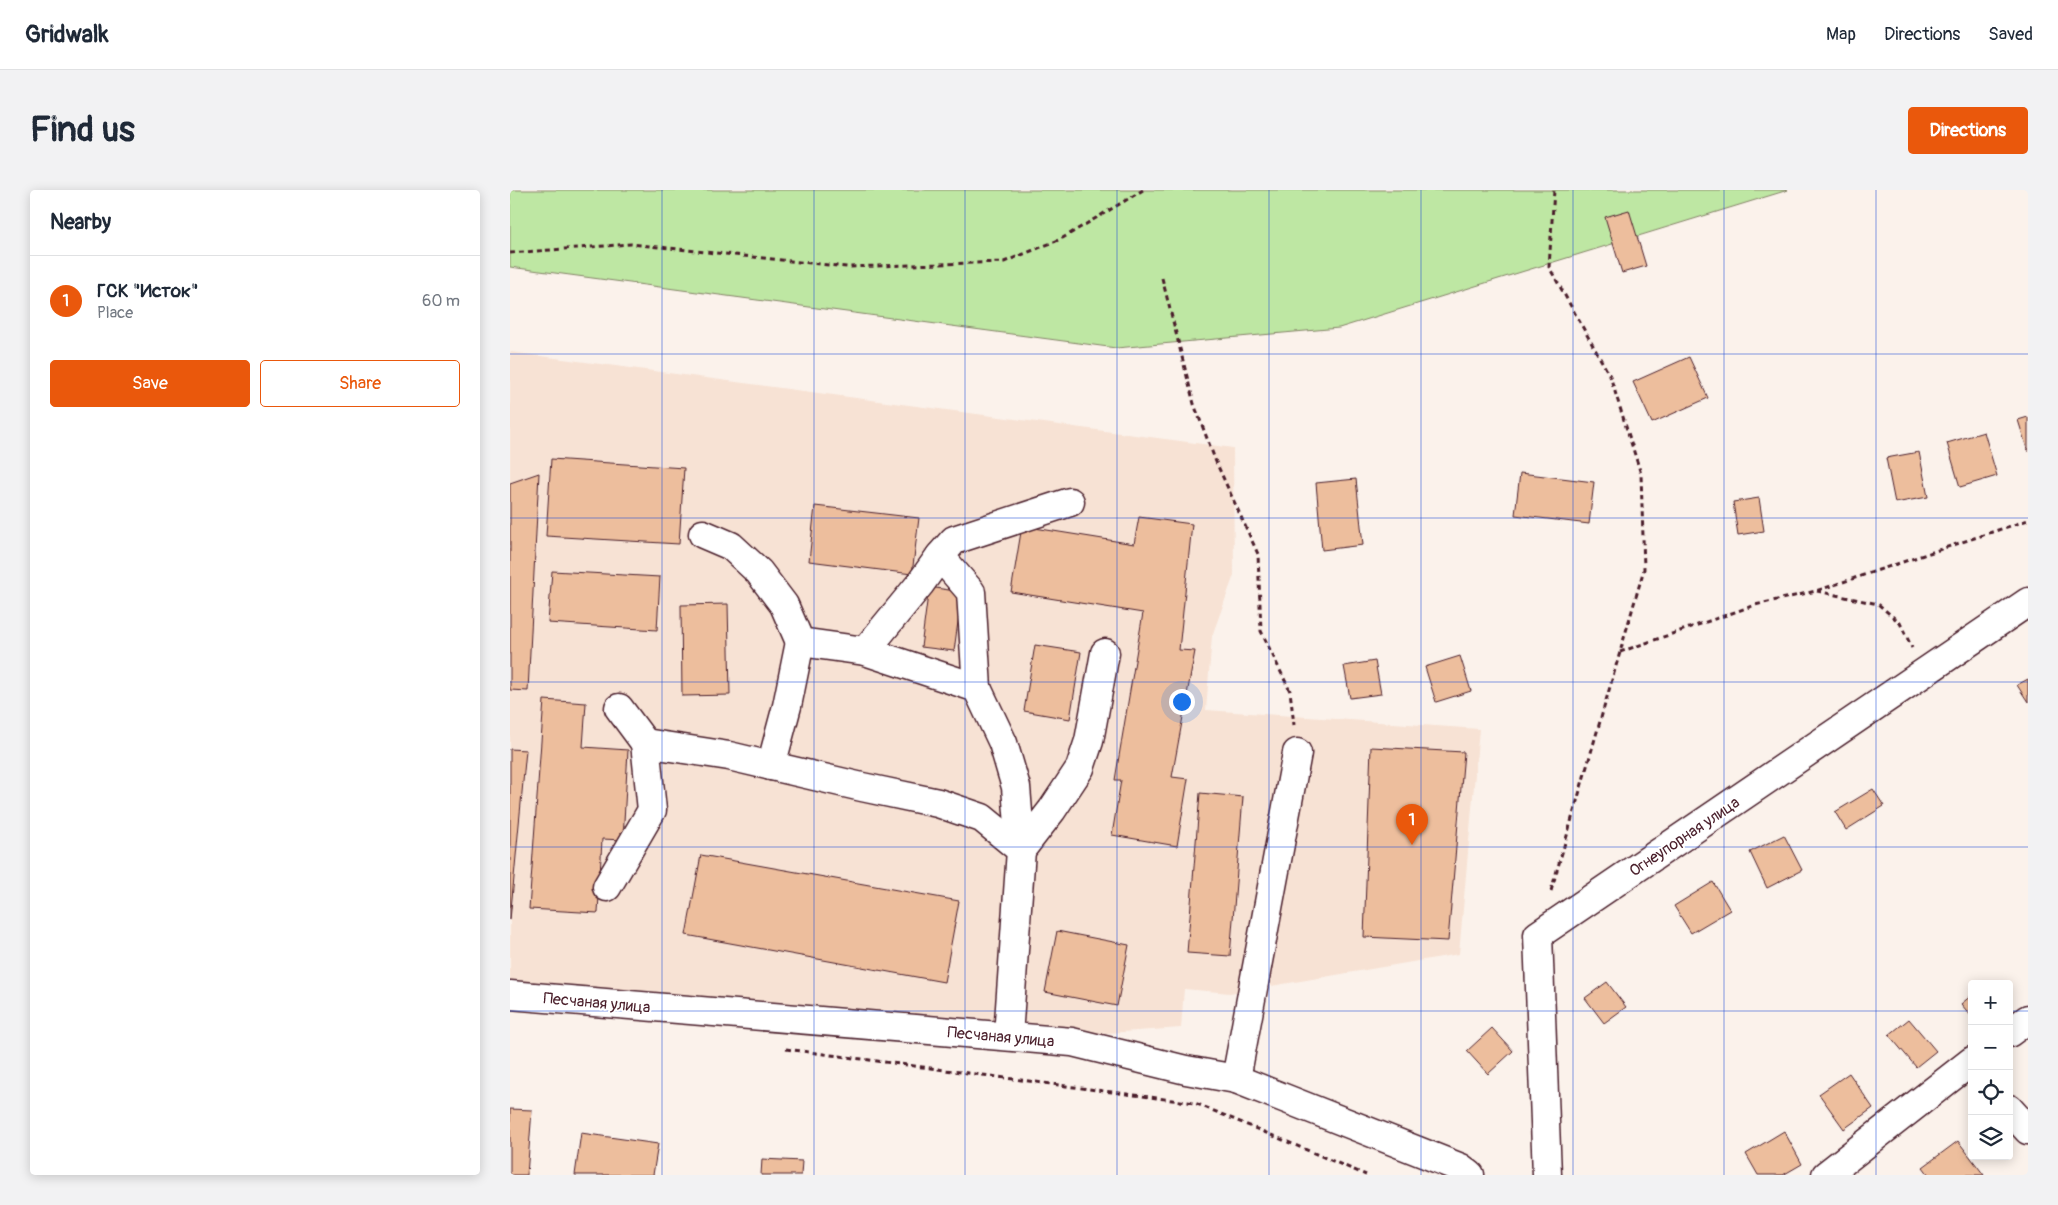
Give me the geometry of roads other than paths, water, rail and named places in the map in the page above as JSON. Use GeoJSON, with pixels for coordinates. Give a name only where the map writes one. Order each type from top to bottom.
{"type":"FeatureCollection","features":[{"type":"Feature","properties":{"kind":"street"},"geometry":{"type":"LineString","coordinates":[[865,651],[954,540],[1070,502]]}},
{"type":"Feature","properties":{"kind":"street"},"geometry":{"type":"LineString","coordinates":[[703,534],[731,546],[759,572],[784,605],[800,642],[787,706],[771,766]]}},
{"type":"Feature","properties":{"kind":"street"},"geometry":{"type":"LineString","coordinates":[[940,556],[971,592],[977,688],[1002,743],[1016,787],[1021,850],[1008,1036]]}},
{"type":"Feature","properties":{"kind":"street","name":"Огнеупорная улица"},"geometry":{"type":"LineString","coordinates":[[1547,1175],[1538,935],[2028,602]]}},
{"type":"Feature","properties":{"kind":"street"},"geometry":{"type":"LineString","coordinates":[[800,642],[865,651],[977,688]]}},
{"type":"Feature","properties":{"kind":"street"},"geometry":{"type":"LineString","coordinates":[[1021,850],[1080,768],[1089,741],[1105,653]]}},
{"type":"Feature","properties":{"kind":"street"},"geometry":{"type":"LineString","coordinates":[[607,887],[652,810],[645,743],[619,708]]}},
{"type":"Feature","properties":{"kind":"street"},"geometry":{"type":"LineString","coordinates":[[645,743],[728,756],[946,806],[982,818],[1021,850]]}},
{"type":"Feature","properties":{"kind":"street"},"geometry":{"type":"LineString","coordinates":[[1236,1079],[1297,753]]}},
{"type":"Feature","properties":{"kind":"street","name":"Песчаная улица"},"geometry":{"type":"LineString","coordinates":[[510,995],[1072,1042],[1186,1070],[1236,1079],[1461,1168],[1470,1175]]}},
{"type":"Feature","properties":{"kind":"street"},"geometry":{"type":"LineString","coordinates":[[2013,1030],[2028,1019]]}},
{"type":"Feature","properties":{"kind":"street"},"geometry":{"type":"LineString","coordinates":[[1826,1175],[1968,1065]]}},
{"type":"Feature","properties":{"kind":"street"},"geometry":{"type":"LineString","coordinates":[[2013,1113],[2028,1130]]}},
{"type":"Feature","properties":{"kind":"place","name":"ГСК \"Исток\""},"geometry":{"type":"Point","coordinates":[1412,845]}}]}
